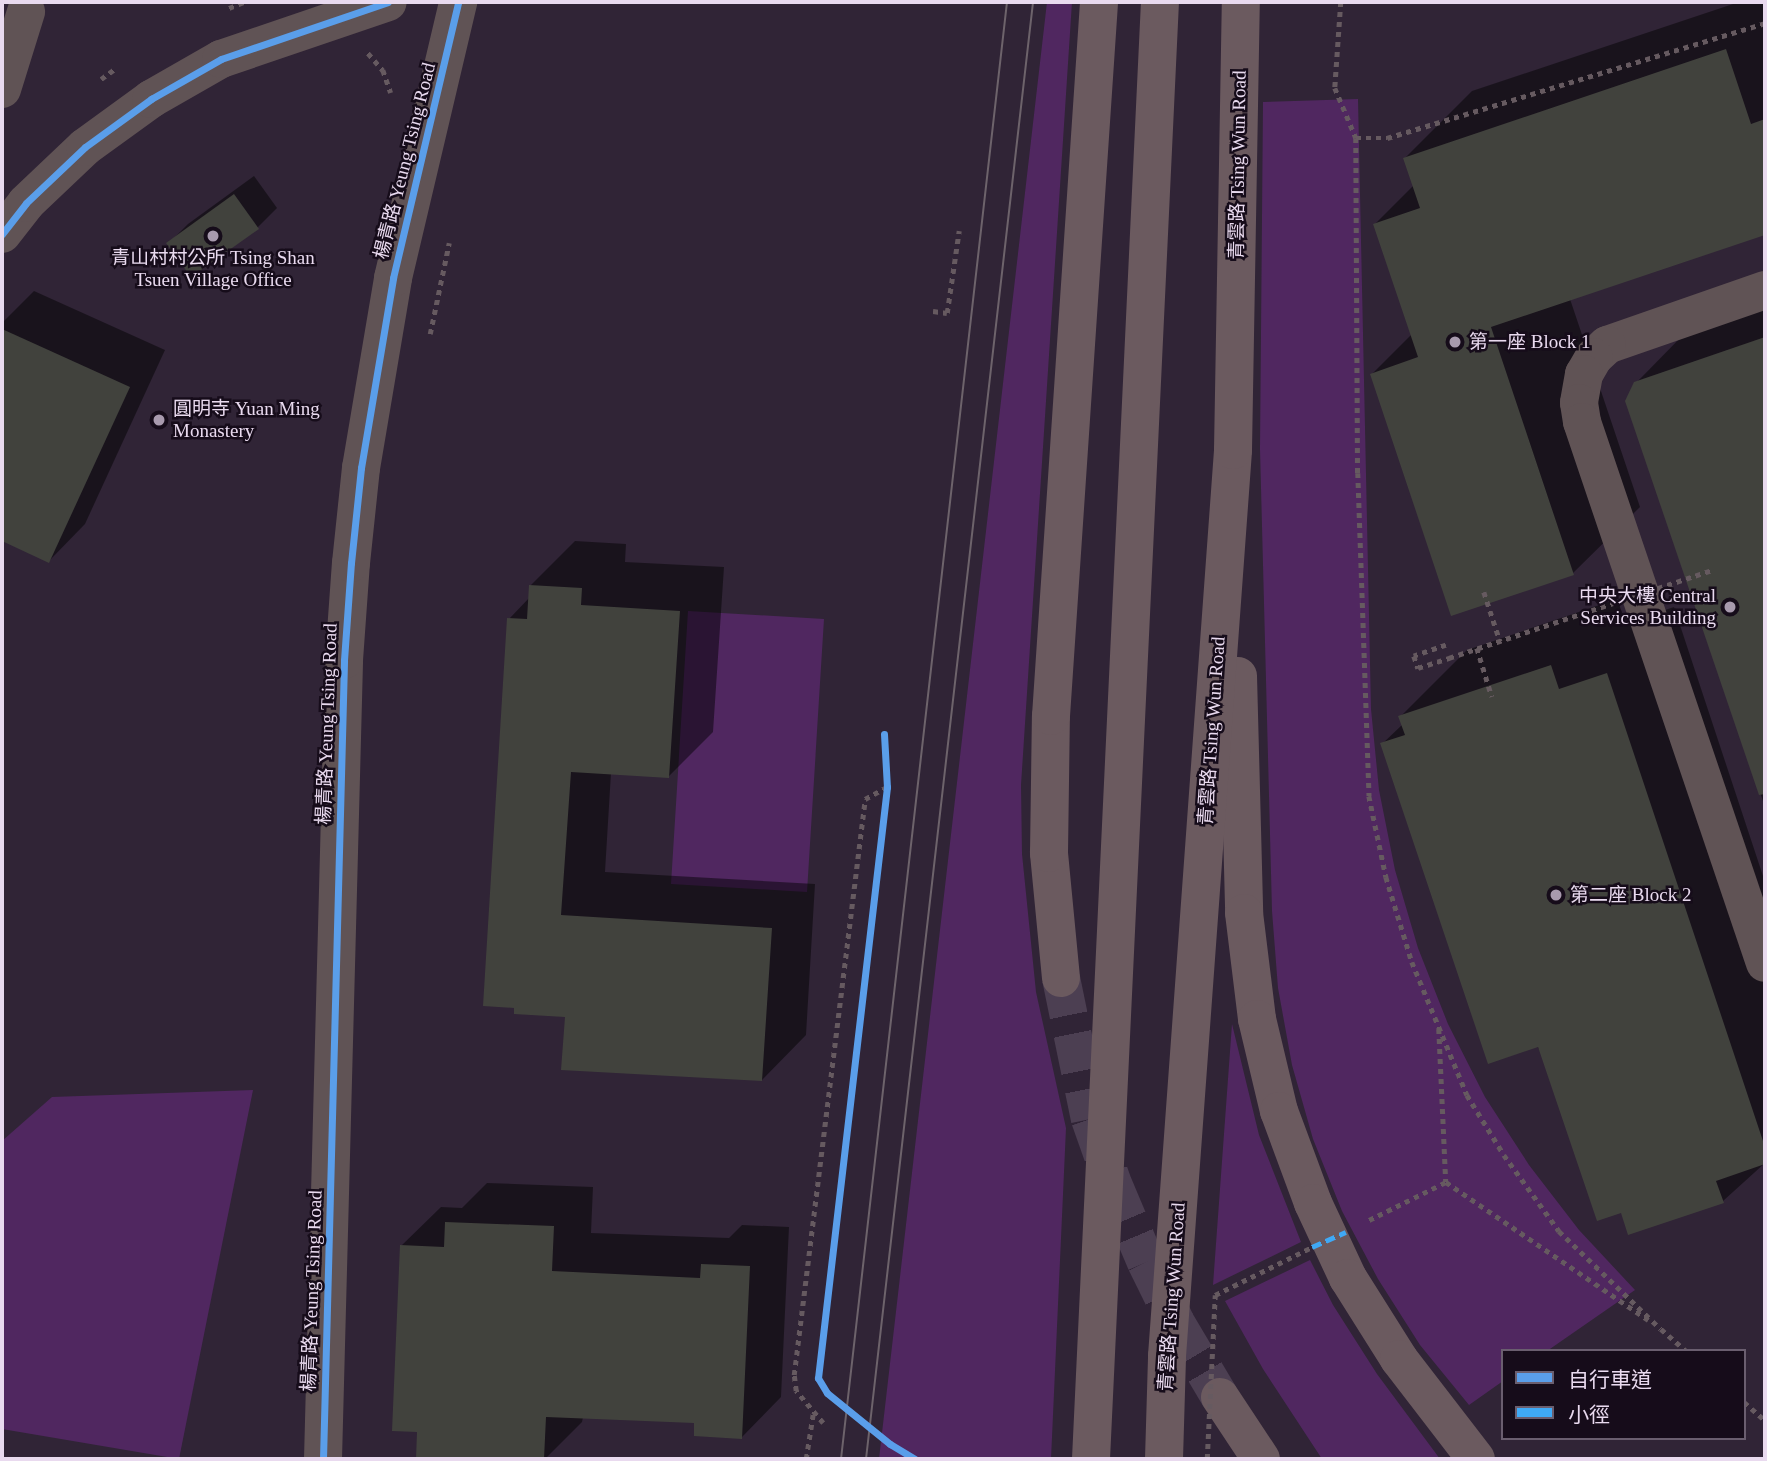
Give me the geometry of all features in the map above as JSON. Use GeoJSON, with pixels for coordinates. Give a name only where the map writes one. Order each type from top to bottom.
{"type":"FeatureCollection","features":[{"type":"Feature","properties":{"kind":"main road"},"geometry":{"type":"LineString","coordinates":[[1061,978],[1049,853],[1050,742],[1099,2]]}},
{"type":"Feature","properties":{"kind":"main road"},"geometry":{"type":"LineString","coordinates":[[1091,1459],[1160,2]]}},
{"type":"Feature","properties":{"kind":"main road","name":"青雲路 Tsing Wun Road"},"geometry":{"type":"LineString","coordinates":[[1164,1459],[1168,1342],[1233,450],[1241,2]]}},
{"type":"Feature","properties":{"kind":"main road"},"geometry":{"type":"LineString","coordinates":[[1233,450],[1244,913],[1257,1019],[1266,1064],[1296,1160],[1348,1278],[1399,1359],[1476,1459]]}},
{"type":"Feature","properties":{"kind":"main road"},"geometry":{"type":"LineString","coordinates":[[1220,1397],[1261,1459]]}},
{"type":"Feature","properties":{"kind":"street"},"geometry":{"type":"LineString","coordinates":[[2,234],[26,203],[85,147],[151,99],[221,59],[388,2]]}},
{"type":"Feature","properties":{"kind":"street","name":"楊青路 Yeung Tsing Road"},"geometry":{"type":"LineString","coordinates":[[323,1459],[344,660],[351,564],[361,468],[393,278],[458,2]]}},
{"type":"Feature","properties":{"kind":"street"},"geometry":{"type":"LineString","coordinates":[[2,89],[26,13]]}},
{"type":"Feature","properties":{"kind":"street"},"geometry":{"type":"LineString","coordinates":[[1765,290],[1607,345],[1594,357],[1584,374],[1579,403],[1587,435],[1765,963]]}},
{"type":"Feature","properties":{"kind":"path"},"geometry":{"type":"LineString","coordinates":[[1341,2],[1335,88],[1356,138],[1358,472],[1369,796],[1387,877],[1412,962],[1467,1096],[1504,1155],[1559,1231],[1684,1349]]}},
{"type":"Feature","properties":{"kind":"path"},"geometry":{"type":"LineString","coordinates":[[1356,138],[1387,138],[1765,23]]}},
{"type":"Feature","properties":{"kind":"path"},"geometry":{"type":"LineString","coordinates":[[365,50],[383,70],[392,97]]}},
{"type":"Feature","properties":{"kind":"path"},"geometry":{"type":"LineString","coordinates":[[933,312],[947,313],[959,231]]}},
{"type":"Feature","properties":{"kind":"path"},"geometry":{"type":"LineString","coordinates":[[428,345],[450,238]]}},
{"type":"Feature","properties":{"kind":"path"},"geometry":{"type":"LineString","coordinates":[[1446,645],[1414,656],[1418,668],[1712,570]]}},
{"type":"Feature","properties":{"kind":"path"},"geometry":{"type":"LineString","coordinates":[[1484,592],[1500,640]]}},
{"type":"Feature","properties":{"kind":"path"},"geometry":{"type":"LineString","coordinates":[[1477,648],[1492,697]]}},
{"type":"Feature","properties":{"kind":"path"},"geometry":{"type":"LineString","coordinates":[[885,800],[886,773]]}},
{"type":"Feature","properties":{"kind":"path"},"geometry":{"type":"LineString","coordinates":[[823,1423],[796,1391],[796,1361],[865,799],[887,787]]}},
{"type":"Feature","properties":{"kind":"path"},"geometry":{"type":"LineString","coordinates":[[1439,1024],[1446,1182]]}},
{"type":"Feature","properties":{"kind":"path"},"geometry":{"type":"LineString","coordinates":[[1358,1225],[1446,1182]]}},
{"type":"Feature","properties":{"kind":"path"},"geometry":{"type":"LineString","coordinates":[[1446,1182],[1661,1329]]}},
{"type":"Feature","properties":{"kind":"path"},"geometry":{"type":"LineString","coordinates":[[1207,1459],[1215,1295],[1312,1247]]}},
{"type":"Feature","properties":{"kind":"path"},"geometry":{"type":"LineString","coordinates":[[1746,1404],[1765,1420]]}},
{"type":"Feature","properties":{"kind":"path"},"geometry":{"type":"LineString","coordinates":[[806,1459],[813,1414]]}},
{"type":"Feature","properties":{"kind":"shaded area"},"geometry":{"type":"Polygon","coordinates":[[[1047,2],[1072,2],[1021,785],[1022,854],[1036,992],[1066,1128],[1051,1459],[879,1459],[1047,2]]]}},
{"type":"Feature","properties":{"kind":"shaded area"},"geometry":{"type":"Polygon","coordinates":[[[1358,99],[1371,709],[1379,790],[1395,870],[1418,948],[1448,1024],[1485,1097],[1529,1165],[1579,1230],[1635,1290],[1550,1349],[1501,1349],[1501,1382],[1469,1405],[1420,1345],[1378,1279],[1342,1211],[1313,1139],[1292,1065],[1278,988],[1272,911],[1260,449],[1263,102],[1358,99]]]}},
{"type":"Feature","properties":{"kind":"shaded area"},"geometry":{"type":"Polygon","coordinates":[[[688,611],[824,619],[807,892],[671,884],[688,611]]]}},
{"type":"Feature","properties":{"kind":"shaded area"},"geometry":{"type":"Polygon","coordinates":[[[1232,1024],[1259,1135],[1301,1242],[1213,1285],[1232,1024]]]}},
{"type":"Feature","properties":{"kind":"shaded area"},"geometry":{"type":"Polygon","coordinates":[[[253,1090],[179,1459],[2,1429],[2,1141],[52,1097],[253,1090]]]}},
{"type":"Feature","properties":{"kind":"shaded area"},"geometry":{"type":"Polygon","coordinates":[[[1310,1260],[1333,1305],[1377,1374],[1440,1459],[1322,1459],[1263,1369],[1225,1301],[1310,1260]]]}},
{"type":"Feature","properties":{"kind":"building","name":"第一座 Block 1"},"geometry":{"type":"Polygon","coordinates":[[[1726,49],[1751,124],[1765,119],[1765,235],[1491,327],[1574,575],[1451,616],[1370,374],[1418,357],[1373,224],[1420,208],[1403,158],[1726,49]]]}},
{"type":"Feature","properties":{"kind":"building","name":"青山村村公所 Tsing Shan Tsuen Village Office"},"geometry":{"type":"Polygon","coordinates":[[[234,194],[259,229],[191,277],[166,243],[234,194]]]}},
{"type":"Feature","properties":{"kind":"building"},"geometry":{"type":"Polygon","coordinates":[[[2,329],[130,387],[49,563],[2,541],[2,329]]]}},
{"type":"Feature","properties":{"kind":"building","name":"中央大樓 Central Services Building"},"geometry":{"type":"Polygon","coordinates":[[[1765,337],[1765,794],[1759,795],[1625,401],[1634,382],[1765,337]]]}},
{"type":"Feature","properties":{"kind":"building"},"geometry":{"type":"Polygon","coordinates":[[[529,585],[582,588],[581,605],[680,611],[669,778],[571,772],[561,915],[772,928],[762,1081],[561,1070],[565,1017],[514,1014],[514,1008],[483,1006],[507,618],[527,619],[529,585]]]}},
{"type":"Feature","properties":{"kind":"building","name":"第二座 Block 2"},"geometry":{"type":"Polygon","coordinates":[[[1551,665],[1559,689],[1607,673],[1765,1147],[1765,1164],[1716,1181],[1724,1203],[1628,1235],[1621,1213],[1597,1221],[1538,1047],[1488,1064],[1380,743],[1405,735],[1398,716],[1551,665]]]}},
{"type":"Feature","properties":{"kind":"building"},"geometry":{"type":"Polygon","coordinates":[[[445,1222],[554,1226],[552,1271],[700,1278],[701,1264],[750,1266],[742,1439],[694,1436],[694,1423],[546,1417],[544,1459],[416,1459],[417,1432],[392,1431],[400,1245],[444,1247],[445,1222]]]}},
{"type":"Feature","properties":{"kind":"tunnel"},"geometry":{"type":"LineString","coordinates":[[1061,978],[1090,1119],[1113,1184],[1146,1262],[1176,1323],[1220,1397]]}},
{"type":"Feature","properties":{"kind":"tram line"},"geometry":{"type":"LineString","coordinates":[[841,1459],[1007,2]]}},
{"type":"Feature","properties":{"kind":"tram line"},"geometry":{"type":"LineString","coordinates":[[866,1459],[1033,2]]}},
{"type":"Feature","properties":{"kind":"marked path"},"geometry":{"type":"LineString","coordinates":[[1312,1247],[1346,1232]]}},
{"type":"Feature","properties":{"kind":"cycle path"},"geometry":{"type":"LineString","coordinates":[[2,234],[26,203],[85,147],[151,99],[221,59],[388,2]]}},
{"type":"Feature","properties":{"kind":"cycle path"},"geometry":{"type":"LineString","coordinates":[[323,1459],[344,660],[351,563],[361,468],[393,278],[458,2]]}},
{"type":"Feature","properties":{"kind":"cycle path"},"geometry":{"type":"LineString","coordinates":[[884,734],[887,787],[818,1378],[827,1393],[890,1444],[915,1459]]}},
{"type":"Feature","properties":{"kind":"place","name":"青山村村公所 Tsing Shan Tsuen Village Office"},"geometry":{"type":"Point","coordinates":[213,236]}},
{"type":"Feature","properties":{"kind":"place","name":"第一座 Block 1"},"geometry":{"type":"Point","coordinates":[1455,342]}},
{"type":"Feature","properties":{"kind":"place","name":"圓明寺 Yuan Ming Monastery"},"geometry":{"type":"Point","coordinates":[159,420]}},
{"type":"Feature","properties":{"kind":"place","name":"中央大樓 Central Services Building"},"geometry":{"type":"Point","coordinates":[1730,607]}},
{"type":"Feature","properties":{"kind":"place","name":"第二座 Block 2"},"geometry":{"type":"Point","coordinates":[1556,895]}}]}
